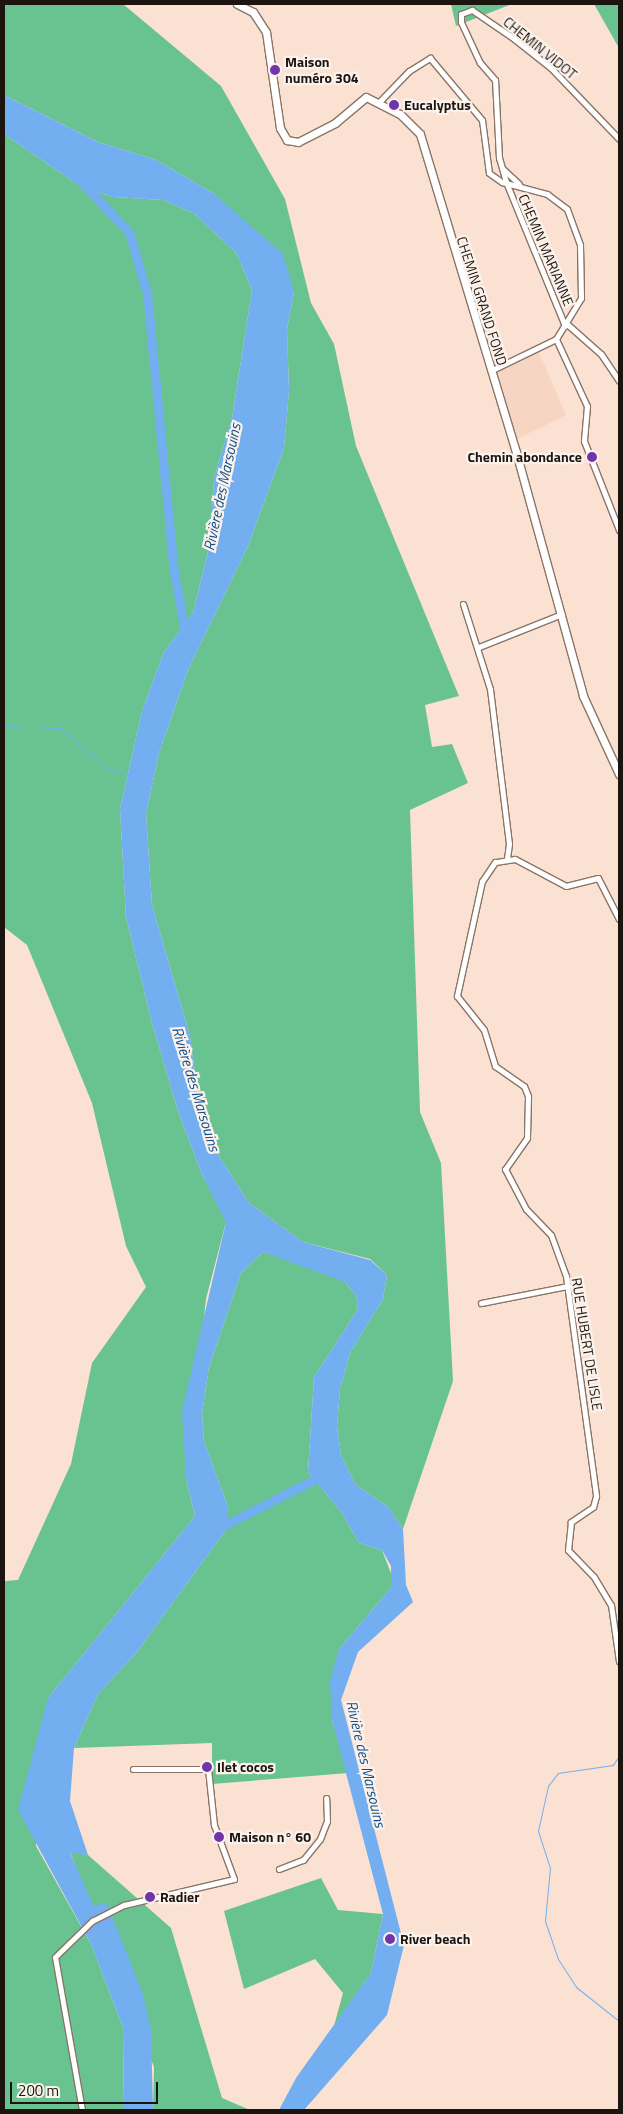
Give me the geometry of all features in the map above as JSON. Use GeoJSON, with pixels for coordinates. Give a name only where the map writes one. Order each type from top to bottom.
{"type":"FeatureCollection","features":[{"type":"Feature","properties":{"kind":"street"},"geometry":{"type":"LineString","coordinates":[[237,4],[253,12],[266,32],[280,128],[286,140],[298,142],[335,123],[361,98],[380,101],[408,71],[430,58],[482,120],[489,173],[506,182],[521,185],[563,202],[576,232],[582,294],[566,325],[556,339],[492,370]]}},
{"type":"Feature","properties":{"kind":"street","name":"CHEMIN VIDOT"},"geometry":{"type":"LineString","coordinates":[[506,182],[501,165],[495,84],[461,22],[467,10],[513,38],[551,68],[619,139]]}},
{"type":"Feature","properties":{"kind":"street","name":"CHEMIN GRAND FOND"},"geometry":{"type":"LineString","coordinates":[[380,101],[410,122],[424,142],[438,204],[492,370],[562,614],[586,708],[619,774]]}},
{"type":"Feature","properties":{"kind":"street"},"geometry":{"type":"LineString","coordinates":[[501,165],[521,185]]}},
{"type":"Feature","properties":{"kind":"street","name":"CHEMIN MARIANNE"},"geometry":{"type":"LineString","coordinates":[[506,182],[566,325]]}},
{"type":"Feature","properties":{"kind":"street"},"geometry":{"type":"LineString","coordinates":[[566,325],[601,354],[619,381]]}},
{"type":"Feature","properties":{"kind":"street"},"geometry":{"type":"LineString","coordinates":[[556,339],[589,411],[584,441],[619,530]]}},
{"type":"Feature","properties":{"kind":"street"},"geometry":{"type":"LineString","coordinates":[[463,604],[479,647]]}},
{"type":"Feature","properties":{"kind":"street"},"geometry":{"type":"LineString","coordinates":[[562,614],[479,647],[476,650],[491,694],[509,844],[507,858],[564,885],[598,878],[619,919]]}},
{"type":"Feature","properties":{"kind":"street","name":"RUE HUBERT DE LISLE"},"geometry":{"type":"LineString","coordinates":[[507,858],[495,862],[484,874],[457,996],[484,1030],[499,1071],[526,1090],[527,1138],[505,1169],[526,1209],[551,1235],[568,1286],[596,1496],[593,1507],[571,1522],[568,1550],[594,1577],[611,1605],[619,1661]]}},
{"type":"Feature","properties":{"kind":"street"},"geometry":{"type":"LineString","coordinates":[[481,1303],[568,1286]]}},
{"type":"Feature","properties":{"kind":"street"},"geometry":{"type":"LineString","coordinates":[[82,2110],[55,1957],[92,1921],[115,1910],[234,1878],[214,1825],[208,1770],[133,1769]]}},
{"type":"Feature","properties":{"kind":"street"},"geometry":{"type":"LineString","coordinates":[[279,1869],[303,1860],[320,1838],[327,1821],[326,1798]]}},
{"type":"Feature","properties":{"kind":"shaded area"},"geometry":{"type":"Polygon","coordinates":[[[538,350],[566,415],[517,439],[497,371],[538,350]]]}},
{"type":"Feature","properties":{"kind":"green space"},"geometry":{"type":"Polygon","coordinates":[[[4,4],[123,4],[221,86],[285,199],[311,303],[334,344],[356,446],[459,696],[425,705],[432,747],[452,744],[468,783],[410,810],[420,1112],[441,1163],[453,1381],[403,1529],[388,1507],[355,1484],[341,1455],[337,1426],[340,1389],[350,1353],[383,1299],[387,1275],[370,1259],[303,1242],[249,1203],[203,1131],[190,1036],[152,905],[146,814],[159,753],[188,670],[248,546],[284,448],[289,391],[287,329],[294,292],[241,219],[213,193],[156,160],[98,142],[4,95],[4,4]]]}},
{"type":"Feature","properties":{"kind":"green space"},"geometry":{"type":"Polygon","coordinates":[[[451,4],[512,4],[456,26],[451,4]]]}},
{"type":"Feature","properties":{"kind":"green space"},"geometry":{"type":"Polygon","coordinates":[[[594,4],[619,4],[619,48],[594,4]]]}},
{"type":"Feature","properties":{"kind":"green space"},"geometry":{"type":"Polygon","coordinates":[[[4,134],[83,188],[113,197],[163,200],[195,214],[237,254],[252,290],[232,418],[214,479],[210,543],[193,613],[164,652],[142,711],[120,809],[126,917],[152,1023],[178,1111],[203,1177],[221,1206],[226,1222],[206,1299],[186,1479],[195,1516],[48,1698],[36,1846],[91,1944],[124,2030],[123,2110],[4,2110],[4,1586],[5,1581],[18,1580],[71,1464],[92,1363],[146,1287],[126,1246],[92,1103],[27,945],[4,927],[4,134]]]}},
{"type":"Feature","properties":{"kind":"green space"},"geometry":{"type":"Polygon","coordinates":[[[263,1252],[324,1271],[345,1282],[356,1295],[358,1309],[314,1377],[308,1472],[342,1513],[359,1543],[382,1550],[392,1576],[391,1588],[339,1649],[332,1720],[348,1773],[212,1784],[212,1743],[74,1748],[98,1694],[137,1652],[228,1527],[228,1507],[204,1441],[202,1414],[209,1367],[241,1273],[263,1252]]]}},
{"type":"Feature","properties":{"kind":"green space"},"geometry":{"type":"Polygon","coordinates":[[[70,1852],[88,1855],[171,1928],[222,2098],[250,2110],[153,2110],[154,2067],[70,1852]]]}},
{"type":"Feature","properties":{"kind":"green space"},"geometry":{"type":"Polygon","coordinates":[[[321,1878],[338,1910],[383,1914],[371,1973],[334,2026],[343,1993],[315,1959],[244,1989],[224,1911],[321,1878]]]}},
{"type":"Feature","properties":{"kind":"water","name":"Rivière des Marsouins"},"geometry":{"type":"Polygon","coordinates":[[[4,95],[98,142],[156,160],[213,193],[283,254],[294,292],[287,329],[289,391],[284,448],[248,546],[188,670],[159,753],[146,814],[152,905],[190,1036],[203,1131],[249,1203],[303,1242],[370,1260],[387,1275],[383,1299],[350,1353],[340,1389],[337,1426],[341,1455],[355,1484],[388,1507],[403,1529],[406,1585],[413,1602],[358,1652],[341,1700],[404,1945],[387,2015],[304,2110],[279,2110],[296,2078],[371,1973],[383,1914],[332,1720],[330,1681],[339,1649],[391,1588],[391,1566],[382,1550],[359,1543],[342,1513],[308,1472],[314,1377],[358,1309],[356,1295],[345,1282],[263,1252],[241,1273],[209,1367],[202,1414],[204,1441],[228,1507],[228,1527],[137,1652],[98,1694],[74,1748],[70,1801],[88,1855],[70,1853],[93,1905],[107,1904],[143,1994],[151,2030],[153,2110],[123,2110],[124,2030],[91,1944],[18,1810],[48,1698],[195,1516],[186,1479],[182,1411],[226,1222],[203,1177],[178,1111],[152,1023],[126,917],[120,809],[142,711],[164,652],[193,613],[210,543],[214,479],[232,418],[252,290],[237,254],[195,214],[163,200],[113,197],[83,188],[4,134],[4,95]]]}},
{"type":"Feature","properties":{"kind":"waterway"},"geometry":{"type":"LineString","coordinates":[[79,180],[129,232],[147,293],[173,565],[186,638]]}},
{"type":"Feature","properties":{"kind":"waterway"},"geometry":{"type":"LineString","coordinates":[[4,726],[60,728],[106,768],[129,774]]}},
{"type":"Feature","properties":{"kind":"waterway"},"geometry":{"type":"LineString","coordinates":[[217,1529],[321,1476]]}},
{"type":"Feature","properties":{"kind":"waterway"},"geometry":{"type":"LineString","coordinates":[[619,1756],[613,1765],[558,1773],[548,1786],[538,1831],[550,1868],[545,1921],[558,1959],[576,1987],[619,2021]]}},
{"type":"Feature","properties":{"kind":"place","name":"Maison numéro 304"},"geometry":{"type":"Point","coordinates":[275,70]}},
{"type":"Feature","properties":{"kind":"place","name":"Eucalyptus"},"geometry":{"type":"Point","coordinates":[394,105]}},
{"type":"Feature","properties":{"kind":"place","name":"Chemin abondance"},"geometry":{"type":"Point","coordinates":[592,457]}},
{"type":"Feature","properties":{"kind":"place","name":"Ilet cocos"},"geometry":{"type":"Point","coordinates":[207,1767]}},
{"type":"Feature","properties":{"kind":"place","name":"Maison n° 60"},"geometry":{"type":"Point","coordinates":[219,1837]}},
{"type":"Feature","properties":{"kind":"place","name":"Radier"},"geometry":{"type":"Point","coordinates":[150,1897]}},
{"type":"Feature","properties":{"kind":"place","name":"River beach"},"geometry":{"type":"Point","coordinates":[390,1939]}}]}
